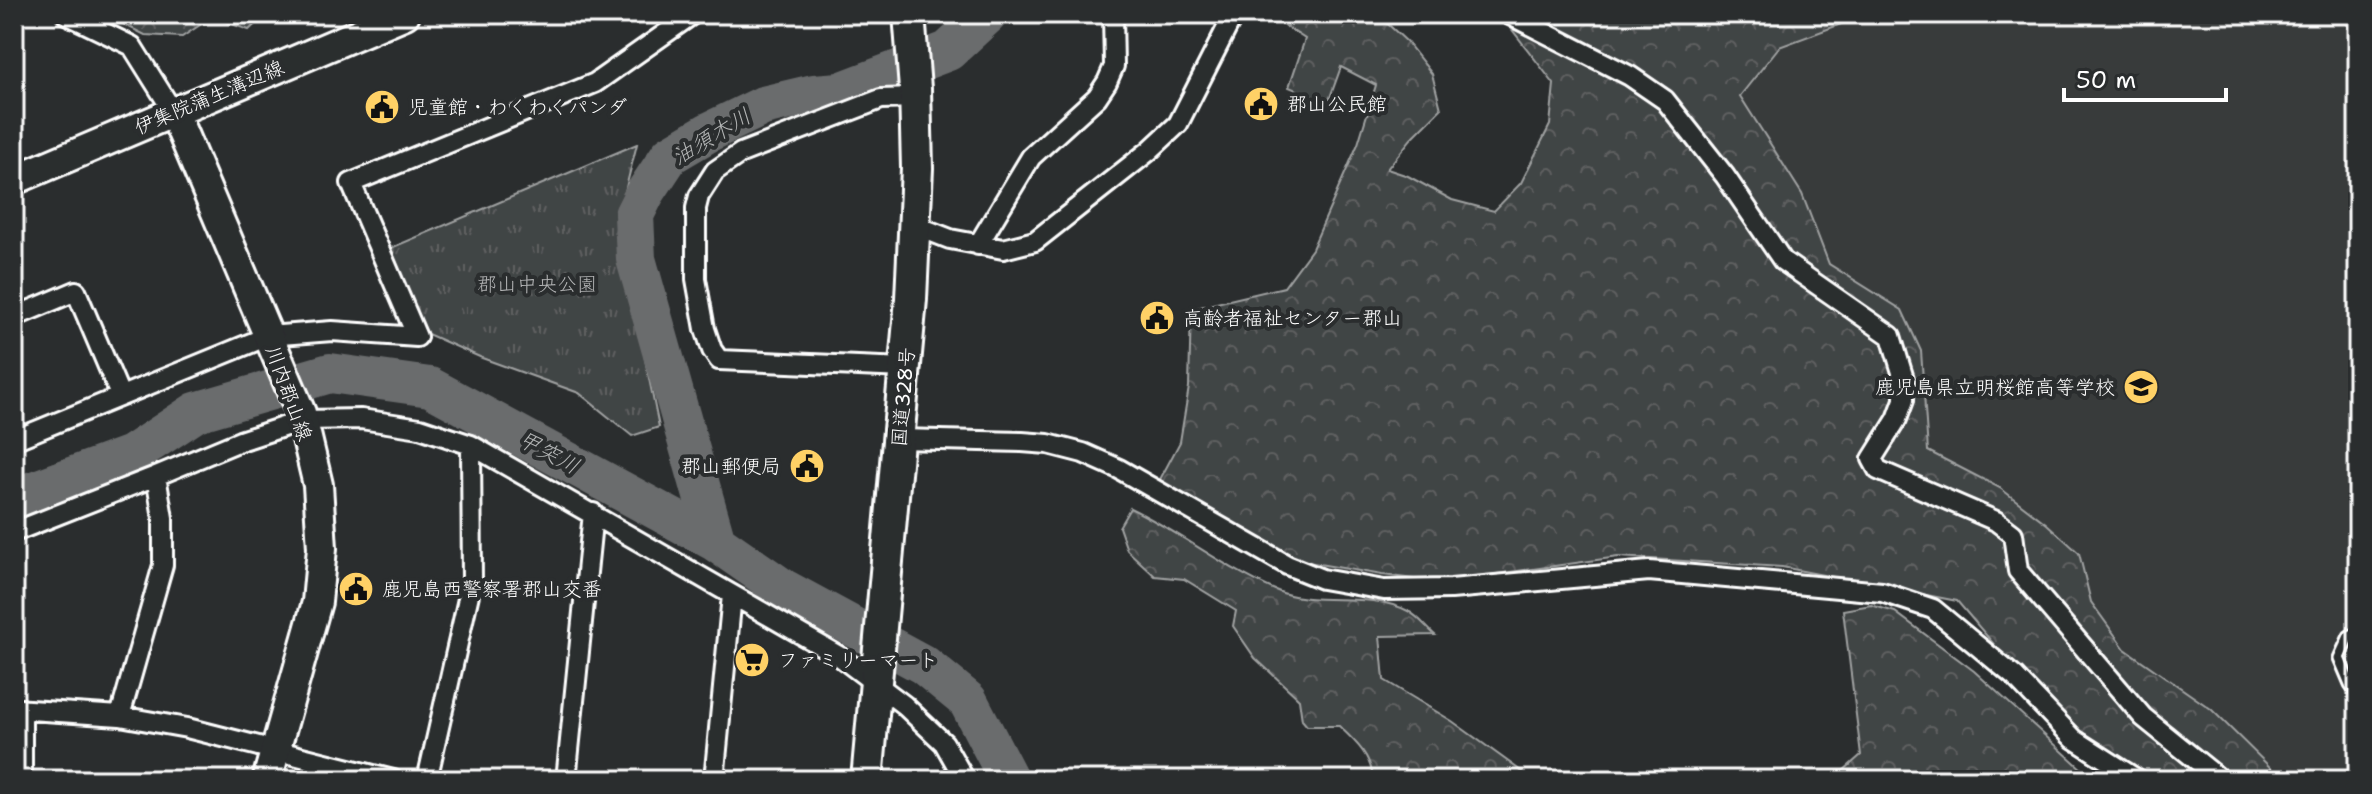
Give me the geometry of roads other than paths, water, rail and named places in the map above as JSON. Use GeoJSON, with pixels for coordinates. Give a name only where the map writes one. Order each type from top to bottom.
{"type":"FeatureCollection","features":[{"type":"Feature","properties":{"kind":"highway","name":"国道328号"},"geometry":{"type":"LineString","coordinates":[[867,780],[899,439],[914,225],[917,168],[909,14]]}},
{"type":"Feature","properties":{"kind":"main road","name":"伊集院蒲生溝辺線"},"geometry":{"type":"LineString","coordinates":[[14,180],[405,14]]}},
{"type":"Feature","properties":{"kind":"main road","name":"川内郡山線"},"geometry":{"type":"LineString","coordinates":[[174,113],[302,416],[318,485],[322,548],[317,602],[267,780]]}},
{"type":"Feature","properties":{"kind":"street"},"geometry":{"type":"LineString","coordinates":[[66,14],[132,46],[174,113]]}},
{"type":"Feature","properties":{"kind":"street"},"geometry":{"type":"LineString","coordinates":[[14,440],[120,395],[271,342],[332,331],[417,337],[351,183],[595,83],[693,14]]}},
{"type":"Feature","properties":{"kind":"street"},"geometry":{"type":"LineString","coordinates":[[978,245],[1031,157],[1097,97],[1107,82],[1114,66],[1113,14]]}},
{"type":"Feature","properties":{"kind":"street"},"geometry":{"type":"LineString","coordinates":[[914,225],[950,239],[1003,249],[1035,241],[1149,151],[1178,124],[1234,14]]}},
{"type":"Feature","properties":{"kind":"street"},"geometry":{"type":"LineString","coordinates":[[1508,14],[1630,76],[1665,100],[1725,176],[1783,261],[1891,336],[1904,379],[1904,400],[1897,419],[1872,459],[1878,470],[1996,521],[2013,534],[2018,571],[2143,717],[2221,780]]}},
{"type":"Feature","properties":{"kind":"street"},"geometry":{"type":"LineString","coordinates":[[905,368],[719,360],[705,329],[696,279],[696,208],[699,196],[715,171],[741,153],[881,99],[915,94]]}},
{"type":"Feature","properties":{"kind":"street"},"geometry":{"type":"LineString","coordinates":[[14,317],[76,291],[120,395]]}},
{"type":"Feature","properties":{"kind":"street"},"geometry":{"type":"LineString","coordinates":[[14,532],[302,416],[361,419],[420,428],[471,445],[877,677],[944,743],[965,780]]}},
{"type":"Feature","properties":{"kind":"street"},"geometry":{"type":"LineString","coordinates":[[899,439],[1022,442],[1048,444],[1083,453],[1119,469],[1287,565],[1322,579],[1384,590],[1451,589],[1649,571],[1882,592],[1933,609],[2015,677],[2074,739],[2138,780]]}},
{"type":"Feature","properties":{"kind":"street"},"geometry":{"type":"LineString","coordinates":[[427,780],[472,581],[471,445]]}},
{"type":"Feature","properties":{"kind":"street"},"geometry":{"type":"LineString","coordinates":[[120,716],[163,565],[163,518],[156,476]]}},
{"type":"Feature","properties":{"kind":"street"},"geometry":{"type":"LineString","coordinates":[[566,780],[593,513]]}},
{"type":"Feature","properties":{"kind":"street"},"geometry":{"type":"LineString","coordinates":[[714,780],[732,595]]}},
{"type":"Feature","properties":{"kind":"street"},"geometry":{"type":"LineString","coordinates":[[22,780],[18,709],[120,716],[187,728],[393,780]]}},
{"type":"Feature","properties":{"kind":"lane"},"geometry":{"type":"LineString","coordinates":[[2358,632],[2349,636],[2339,658],[2358,695]]}},
{"type":"Feature","properties":{"kind":"waterway","name":"油須木川"},"geometry":{"type":"LineString","coordinates":[[716,542],[636,259],[634,215],[645,193],[670,155],[709,132],[763,106],[814,94],[840,92],[948,51],[988,14]]}},
{"type":"Feature","properties":{"kind":"waterway","name":"甲突川"},"geometry":{"type":"LineString","coordinates":[[14,498],[131,455],[196,412],[330,373],[430,387],[716,542],[782,588],[924,665],[968,701],[1009,780]]}},
{"type":"Feature","properties":{"kind":"place","name":"郡山公民館"},"geometry":{"type":"Point","coordinates":[1261,104]}},
{"type":"Feature","properties":{"kind":"place","name":"児童館・わくわくパンダ"},"geometry":{"type":"Point","coordinates":[382,107]}},
{"type":"Feature","properties":{"kind":"place","name":"高齢者福祉センター郡山"},"geometry":{"type":"Point","coordinates":[1157,318]}},
{"type":"Feature","properties":{"kind":"place","name":"鹿児島県立明桜館高等学校"},"geometry":{"type":"Point","coordinates":[2141,387]}},
{"type":"Feature","properties":{"kind":"place","name":"郡山郵便局"},"geometry":{"type":"Point","coordinates":[807,466]}},
{"type":"Feature","properties":{"kind":"place","name":"鹿児島西警察署郡山交番"},"geometry":{"type":"Point","coordinates":[356,589]}},
{"type":"Feature","properties":{"kind":"place","name":"ファミリーマート"},"geometry":{"type":"Point","coordinates":[752,660]}},
{"type":"Feature","properties":{"kind":"park label","name":"郡山中央公園"},"geometry":{"type":"Point","coordinates":[537,284]}}]}
